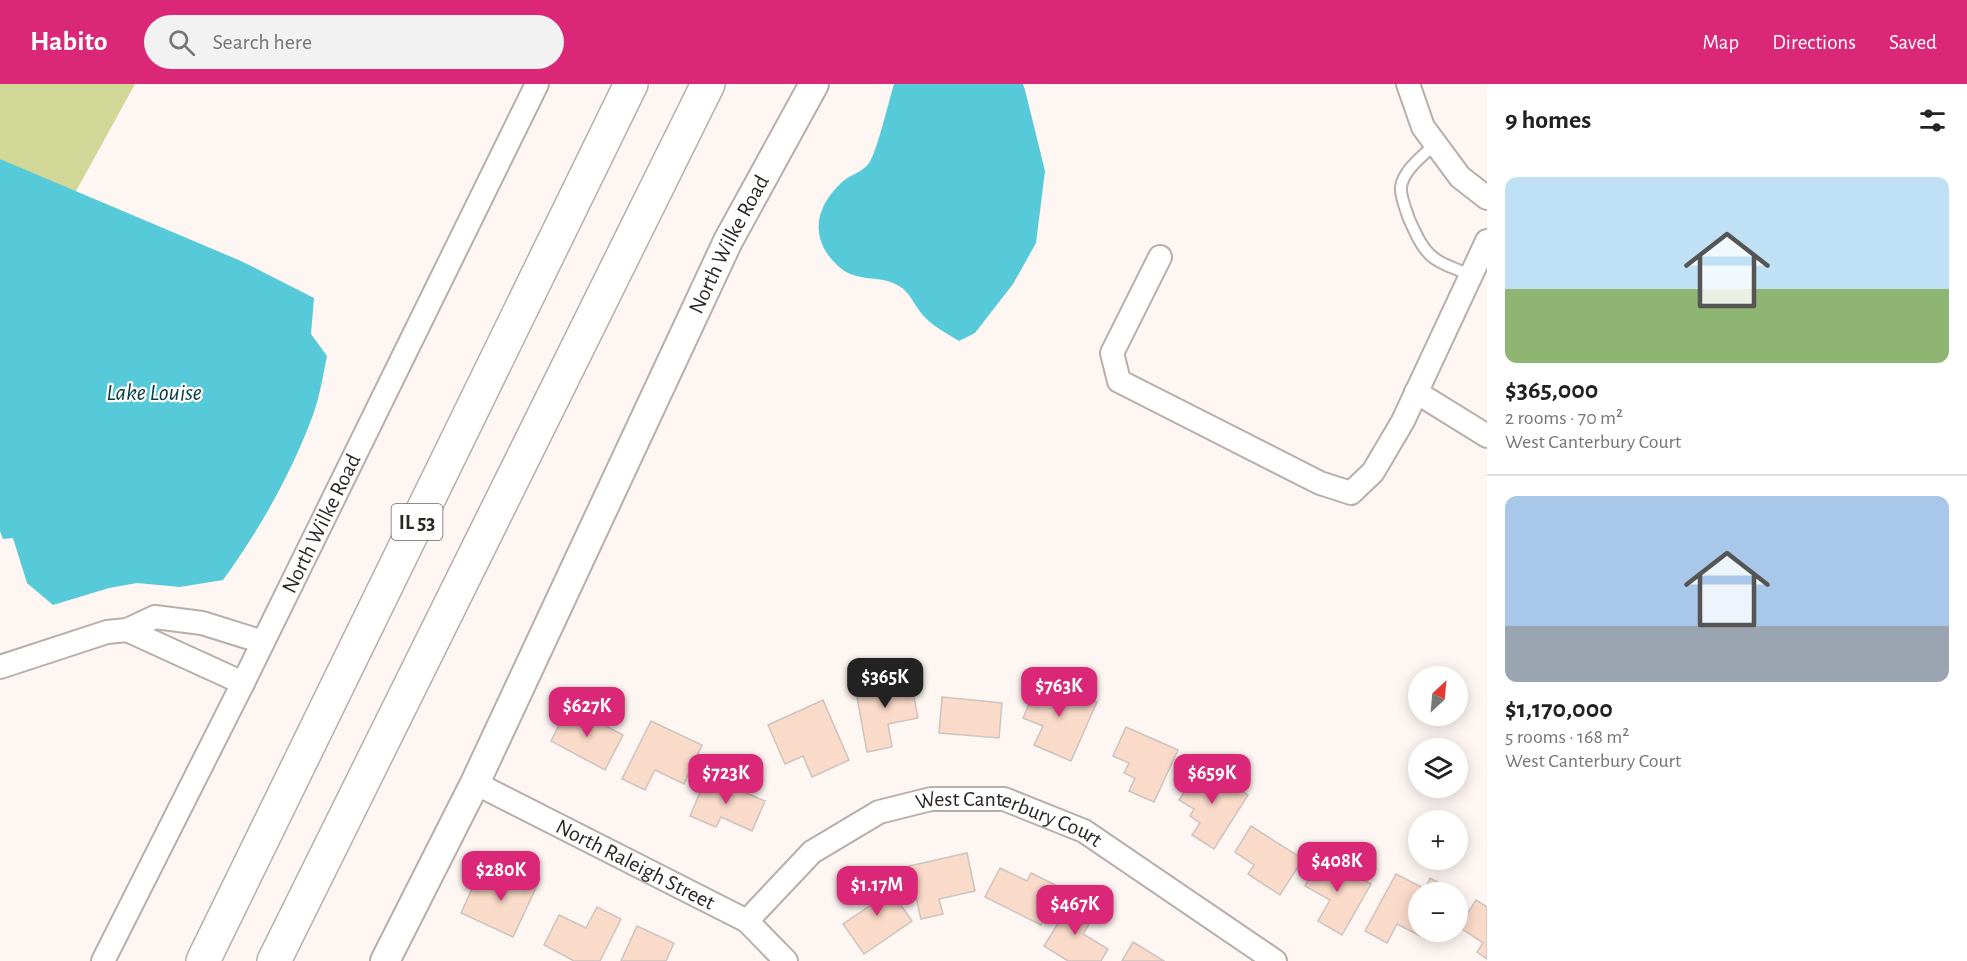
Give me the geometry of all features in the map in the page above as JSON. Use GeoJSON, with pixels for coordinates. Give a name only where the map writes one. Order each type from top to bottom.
{"type":"FeatureCollection","features":[{"type":"Feature","properties":{"kind":"highway","name":"IL 53"},"geometry":{"type":"LineString","coordinates":[[203,961],[631,84]]}},
{"type":"Feature","properties":{"kind":"highway"},"geometry":{"type":"LineString","coordinates":[[274,961],[708,84]]}},
{"type":"Feature","properties":{"kind":"highway"},"geometry":{"type":"LineString","coordinates":[[692,116],[721,84]]}},
{"type":"Feature","properties":{"kind":"street","name":"North Wilke Road"},"geometry":{"type":"LineString","coordinates":[[103,961],[263,642],[537,84]]}},
{"type":"Feature","properties":{"kind":"street","name":"North Wilke Road"},"geometry":{"type":"LineString","coordinates":[[385,961],[475,783],[728,241],[814,84]]}},
{"type":"Feature","properties":{"kind":"street"},"geometry":{"type":"LineString","coordinates":[[1408,84],[1423,127],[1460,177],[1487,198]]}},
{"type":"Feature","properties":{"kind":"street"},"geometry":{"type":"LineString","coordinates":[[1160,257],[1112,353],[1119,381],[1320,483],[1351,493],[1373,472],[1416,392],[1487,241]]}},
{"type":"Feature","properties":{"kind":"street"},"geometry":{"type":"LineString","coordinates":[[1416,392],[1487,436]]}},
{"type":"Feature","properties":{"kind":"street"},"geometry":{"type":"LineString","coordinates":[[0,666],[107,632],[127,630],[155,617],[202,622],[263,642]]}},
{"type":"Feature","properties":{"kind":"street"},"geometry":{"type":"LineString","coordinates":[[127,630],[243,682]]}},
{"type":"Feature","properties":{"kind":"street","name":"North Raleigh Street"},"geometry":{"type":"LineString","coordinates":[[475,783],[747,921],[786,961]]}},
{"type":"Feature","properties":{"kind":"street","name":"West Canterbury Court"},"geometry":{"type":"LineString","coordinates":[[747,921],[812,852],[879,813],[931,799],[1004,799],[1084,831],[1275,961]]}},
{"type":"Feature","properties":{"kind":"lane"},"geometry":{"type":"LineString","coordinates":[[1435,144],[1410,168],[1401,186],[1406,212],[1423,249],[1439,262],[1471,275]]}},
{"type":"Feature","properties":{"kind":"green space"},"geometry":{"type":"Polygon","coordinates":[[[0,84],[135,84],[75,193],[0,159],[0,84]]]}},
{"type":"Feature","properties":{"kind":"water"},"geometry":{"type":"Polygon","coordinates":[[[894,84],[1023,84],[1025,90],[1045,171],[1036,243],[1013,284],[975,333],[959,341],[926,318],[899,286],[850,274],[843,270],[832,260],[820,239],[820,217],[830,195],[843,181],[866,166],[872,157],[894,84]]]}},
{"type":"Feature","properties":{"kind":"water","name":"Lake Louise"},"geometry":{"type":"Polygon","coordinates":[[[0,159],[241,261],[314,298],[311,334],[327,356],[315,408],[295,458],[274,500],[250,541],[223,580],[180,587],[137,583],[109,588],[53,605],[27,583],[13,538],[3,539],[0,531],[0,159]]]}},
{"type":"Feature","properties":{"kind":"building"},"geometry":{"type":"Polygon","coordinates":[[[910,676],[918,718],[888,724],[892,747],[867,752],[855,686],[910,676]]]}},
{"type":"Feature","properties":{"kind":"building"},"geometry":{"type":"Polygon","coordinates":[[[1041,677],[1097,702],[1071,761],[1034,745],[1043,726],[1023,718],[1041,677]]]}},
{"type":"Feature","properties":{"kind":"building"},"geometry":{"type":"Polygon","coordinates":[[[942,697],[1002,703],[999,738],[939,733],[942,697]]]}},
{"type":"Feature","properties":{"kind":"building"},"geometry":{"type":"Polygon","coordinates":[[[823,700],[849,760],[812,777],[803,756],[785,764],[768,725],[823,700]]]}},
{"type":"Feature","properties":{"kind":"building"},"geometry":{"type":"Polygon","coordinates":[[[569,706],[623,735],[605,770],[551,741],[569,706]]]}},
{"type":"Feature","properties":{"kind":"building"},"geometry":{"type":"Polygon","coordinates":[[[651,721],[702,745],[684,784],[655,770],[645,790],[622,779],[651,721]]]}},
{"type":"Feature","properties":{"kind":"building"},"geometry":{"type":"Polygon","coordinates":[[[1126,727],[1178,750],[1154,802],[1129,791],[1135,778],[1124,773],[1129,763],[1113,756],[1126,727]]]}},
{"type":"Feature","properties":{"kind":"building"},"geometry":{"type":"Polygon","coordinates":[[[1201,765],[1248,795],[1214,849],[1192,835],[1200,823],[1190,816],[1194,809],[1179,800],[1201,765]]]}},
{"type":"Feature","properties":{"kind":"building"},"geometry":{"type":"Polygon","coordinates":[[[707,776],[765,801],[752,831],[721,817],[716,827],[690,816],[707,776]]]}},
{"type":"Feature","properties":{"kind":"building"},"geometry":{"type":"Polygon","coordinates":[[[1251,826],[1303,859],[1280,895],[1248,874],[1254,865],[1235,852],[1251,826]]]}},
{"type":"Feature","properties":{"kind":"building"},"geometry":{"type":"Polygon","coordinates":[[[967,853],[975,891],[939,899],[943,914],[921,919],[909,866],[967,853]]]}},
{"type":"Feature","properties":{"kind":"building"},"geometry":{"type":"Polygon","coordinates":[[[1322,856],[1371,884],[1342,935],[1318,921],[1330,900],[1305,886],[1322,856]]]}},
{"type":"Feature","properties":{"kind":"building"},"geometry":{"type":"Polygon","coordinates":[[[1000,868],[1027,881],[1031,873],[1060,887],[1041,925],[985,897],[1000,868]]]}},
{"type":"Feature","properties":{"kind":"building"},"geometry":{"type":"Polygon","coordinates":[[[518,869],[540,879],[513,937],[461,913],[479,874],[509,888],[518,869]]]}},
{"type":"Feature","properties":{"kind":"building"},"geometry":{"type":"Polygon","coordinates":[[[1396,874],[1411,882],[1408,882],[1408,930],[1397,924],[1387,943],[1365,931],[1396,874]]]}},
{"type":"Feature","properties":{"kind":"building"},"geometry":{"type":"Polygon","coordinates":[[[880,875],[912,921],[864,954],[843,924],[871,905],[860,888],[880,875]]]}},
{"type":"Feature","properties":{"kind":"building"},"geometry":{"type":"Polygon","coordinates":[[[1073,899],[1096,913],[1083,934],[1108,949],[1101,961],[1068,961],[1044,946],[1073,899]]]}},
{"type":"Feature","properties":{"kind":"building"},"geometry":{"type":"Polygon","coordinates":[[[1476,900],[1487,907],[1487,959],[1477,952],[1483,943],[1468,933],[1468,913],[1476,900]]]}},
{"type":"Feature","properties":{"kind":"building"},"geometry":{"type":"Polygon","coordinates":[[[597,907],[621,919],[600,961],[574,961],[544,945],[559,915],[586,928],[597,907]]]}},
{"type":"Feature","properties":{"kind":"building"},"geometry":{"type":"Polygon","coordinates":[[[637,926],[674,943],[666,961],[621,961],[637,926]]]}},
{"type":"Feature","properties":{"kind":"building"},"geometry":{"type":"Polygon","coordinates":[[[1133,942],[1164,961],[1122,961],[1133,942]]]}}]}
